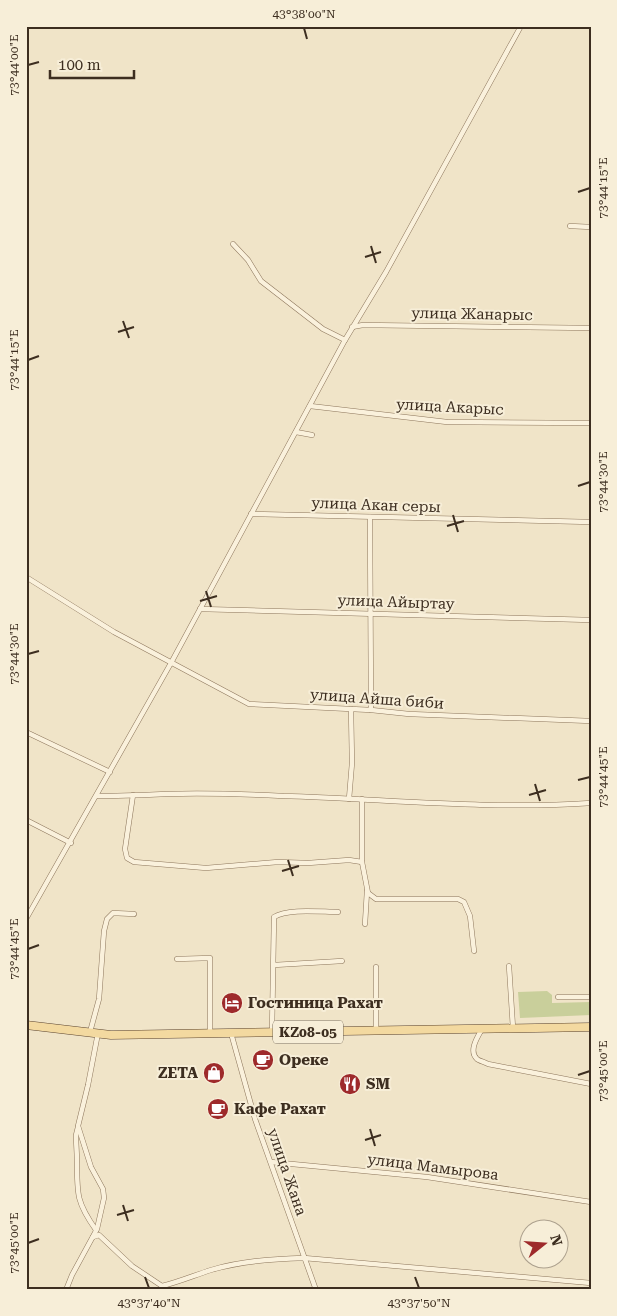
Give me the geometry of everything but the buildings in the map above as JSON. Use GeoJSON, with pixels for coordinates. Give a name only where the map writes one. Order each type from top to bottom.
{"type":"FeatureCollection","features":[{"type":"Feature","properties":{"kind":"main road","name":"KZ08-05"},"geometry":{"type":"LineString","coordinates":[[26,1026],[111,1035],[591,1027]]}},
{"type":"Feature","properties":{"kind":"street"},"geometry":{"type":"LineString","coordinates":[[27,917],[172,664],[352,327],[386,272],[521,26]]}},
{"type":"Feature","properties":{"kind":"street"},"geometry":{"type":"LineString","coordinates":[[570,226],[591,227]]}},
{"type":"Feature","properties":{"kind":"street"},"geometry":{"type":"LineString","coordinates":[[233,244],[248,260],[261,281],[323,329],[345,340]]}},
{"type":"Feature","properties":{"kind":"street","name":"улица Жанарыс"},"geometry":{"type":"LineString","coordinates":[[352,327],[591,328]]}},
{"type":"Feature","properties":{"kind":"street","name":"улица Акарыс"},"geometry":{"type":"LineString","coordinates":[[310,406],[446,422],[591,423]]}},
{"type":"Feature","properties":{"kind":"street"},"geometry":{"type":"LineString","coordinates":[[296,432],[312,435]]}},
{"type":"Feature","properties":{"kind":"street","name":"улица Акан серы"},"geometry":{"type":"LineString","coordinates":[[251,514],[591,522]]}},
{"type":"Feature","properties":{"kind":"street"},"geometry":{"type":"LineString","coordinates":[[370,517],[372,710]]}},
{"type":"Feature","properties":{"kind":"street","name":"улица Айша биби"},"geometry":{"type":"LineString","coordinates":[[26,577],[114,632],[249,704],[372,710],[418,715],[591,721]]}},
{"type":"Feature","properties":{"kind":"street","name":"улица Айыртау"},"geometry":{"type":"LineString","coordinates":[[200,609],[591,620]]}},
{"type":"Feature","properties":{"kind":"street"},"geometry":{"type":"LineString","coordinates":[[350,799],[352,762],[351,709]]}},
{"type":"Feature","properties":{"kind":"street"},"geometry":{"type":"LineString","coordinates":[[26,732],[110,772]]}},
{"type":"Feature","properties":{"kind":"street"},"geometry":{"type":"LineString","coordinates":[[133,795],[125,849],[127,858],[134,862],[206,868],[278,862],[308,863],[349,860],[362,862]]}},
{"type":"Feature","properties":{"kind":"street"},"geometry":{"type":"LineString","coordinates":[[97,796],[231,795],[443,804],[558,805],[591,803]]}},
{"type":"Feature","properties":{"kind":"street"},"geometry":{"type":"LineString","coordinates":[[362,800],[362,862],[367,890],[365,924]]}},
{"type":"Feature","properties":{"kind":"street"},"geometry":{"type":"LineString","coordinates":[[26,820],[71,843]]}},
{"type":"Feature","properties":{"kind":"street"},"geometry":{"type":"LineString","coordinates":[[367,890],[371,897],[376,899],[458,899],[464,902],[470,916],[474,951]]}},
{"type":"Feature","properties":{"kind":"street"},"geometry":{"type":"LineString","coordinates":[[272,1032],[274,918],[278,914],[295,912],[338,912]]}},
{"type":"Feature","properties":{"kind":"street"},"geometry":{"type":"LineString","coordinates":[[96,1230],[86,1216],[76,1186],[76,1135],[85,1098],[99,999],[104,930],[107,919],[113,913],[134,914]]}},
{"type":"Feature","properties":{"kind":"street"},"geometry":{"type":"LineString","coordinates":[[177,959],[210,958],[210,1033]]}},
{"type":"Feature","properties":{"kind":"street"},"geometry":{"type":"LineString","coordinates":[[274,965],[342,962]]}},
{"type":"Feature","properties":{"kind":"street"},"geometry":{"type":"LineString","coordinates":[[509,966],[513,1028]]}},
{"type":"Feature","properties":{"kind":"street"},"geometry":{"type":"LineString","coordinates":[[376,967],[376,1030]]}},
{"type":"Feature","properties":{"kind":"street"},"geometry":{"type":"LineString","coordinates":[[558,997],[591,997]]}},
{"type":"Feature","properties":{"kind":"street"},"geometry":{"type":"LineString","coordinates":[[482,1029],[475,1042],[474,1054],[477,1059],[488,1064],[591,1084]]}},
{"type":"Feature","properties":{"kind":"street","name":"улица Жана"},"geometry":{"type":"LineString","coordinates":[[231,1032],[255,1118],[316,1290]]}},
{"type":"Feature","properties":{"kind":"street"},"geometry":{"type":"LineString","coordinates":[[66,1290],[96,1230],[104,1198],[103,1189],[91,1167],[78,1126]]}},
{"type":"Feature","properties":{"kind":"street","name":"улица Мамырова"},"geometry":{"type":"LineString","coordinates":[[271,1162],[427,1177],[591,1202]]}},
{"type":"Feature","properties":{"kind":"street"},"geometry":{"type":"LineString","coordinates":[[93,1237],[98,1235],[132,1266],[162,1288],[212,1270],[271,1259],[304,1258],[591,1283]]}},
{"type":"Feature","properties":{"kind":"green space"},"geometry":{"type":"Polygon","coordinates":[[[547,991],[552,995],[552,1003],[591,1002],[591,1015],[520,1018],[518,992],[547,991]]]}},
{"type":"Feature","properties":{"kind":"place","name":"Гостиница Рахат"},"geometry":{"type":"Point","coordinates":[232,1003]}},
{"type":"Feature","properties":{"kind":"place","name":"Ореке"},"geometry":{"type":"Point","coordinates":[263,1060]}},
{"type":"Feature","properties":{"kind":"place","name":"ZETA"},"geometry":{"type":"Point","coordinates":[214,1073]}},
{"type":"Feature","properties":{"kind":"place","name":"SM"},"geometry":{"type":"Point","coordinates":[350,1084]}},
{"type":"Feature","properties":{"kind":"place","name":"Кафе Рахат"},"geometry":{"type":"Point","coordinates":[218,1109]}}]}
